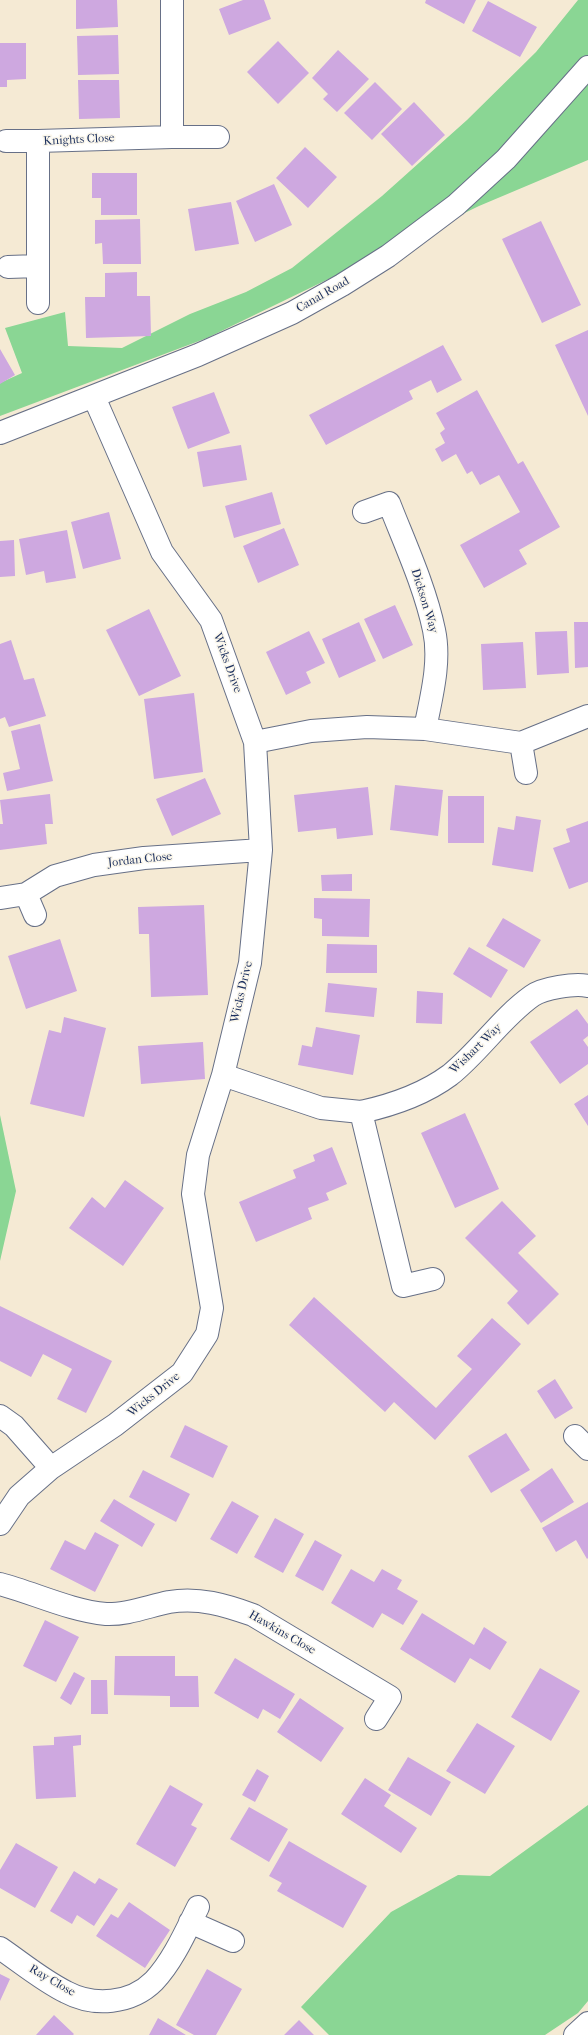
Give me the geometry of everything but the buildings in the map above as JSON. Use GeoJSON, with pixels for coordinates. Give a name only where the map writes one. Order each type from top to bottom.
{"type":"FeatureCollection","features":[{"type":"Feature","properties":{"kind":"street"},"geometry":{"type":"LineString","coordinates":[[172,0],[172,137]]}},
{"type":"Feature","properties":{"kind":"street","name":"Canal Road"},"geometry":{"type":"LineString","coordinates":[[0,433],[198,355],[292,313],[388,256],[456,205],[506,159],[588,66]]}},
{"type":"Feature","properties":{"kind":"street","name":"Knights Close"},"geometry":{"type":"LineString","coordinates":[[38,303],[38,141],[218,137]]}},
{"type":"Feature","properties":{"kind":"street"},"geometry":{"type":"LineString","coordinates":[[6,141],[38,141]]}},
{"type":"Feature","properties":{"kind":"street"},"geometry":{"type":"LineString","coordinates":[[8,267],[38,266]]}},
{"type":"Feature","properties":{"kind":"street","name":"Wicks Drive"},"geometry":{"type":"LineString","coordinates":[[0,1524],[19,1496],[51,1468],[115,1425],[182,1372],[207,1334],[212,1308],[193,1194],[198,1156],[223,1075],[250,963],[261,850],[255,742],[211,620],[162,552],[94,397]]}},
{"type":"Feature","properties":{"kind":"street","name":"Dickson Way"},"geometry":{"type":"LineString","coordinates":[[364,512],[389,503],[435,630],[436,654],[434,686],[425,730]]}},
{"type":"Feature","properties":{"kind":"street"},"geometry":{"type":"LineString","coordinates":[[255,742],[311,731],[366,727],[425,730],[521,743],[588,716]]}},
{"type":"Feature","properties":{"kind":"street"},"geometry":{"type":"LineString","coordinates":[[521,743],[526,773]]}},
{"type":"Feature","properties":{"kind":"street","name":"Jordan Close"},"geometry":{"type":"LineString","coordinates":[[1,898],[26,894],[55,876],[94,865],[144,858],[261,850]]}},
{"type":"Feature","properties":{"kind":"street"},"geometry":{"type":"LineString","coordinates":[[26,894],[34,915]]}},
{"type":"Feature","properties":{"kind":"street","name":"Wishart Way"},"geometry":{"type":"LineString","coordinates":[[223,1075],[321,1108],[361,1112],[389,1106],[420,1094],[450,1074],[533,995],[558,987],[588,986]]}},
{"type":"Feature","properties":{"kind":"street"},"geometry":{"type":"LineString","coordinates":[[361,1112],[403,1286],[433,1279]]}},
{"type":"Feature","properties":{"kind":"street"},"geometry":{"type":"LineString","coordinates":[[0,1416],[14,1426],[51,1468]]}},
{"type":"Feature","properties":{"kind":"street","name":"Hawkins Close"},"geometry":{"type":"LineString","coordinates":[[0,1584],[85,1610],[106,1614],[126,1613],[185,1600],[207,1601],[235,1608],[253,1615],[390,1697],[376,1719]]}},
{"type":"Feature","properties":{"kind":"street","name":"Ray Close"},"geometry":{"type":"LineString","coordinates":[[0,1948],[42,1978],[67,1993],[88,2000],[113,2002],[134,1995],[154,1981],[169,1960],[194,1915],[233,1941]]}},
{"type":"Feature","properties":{"kind":"street"},"geometry":{"type":"LineString","coordinates":[[575,2035],[588,2023]]}},
{"type":"Feature","properties":{"kind":"green space"},"geometry":{"type":"Polygon","coordinates":[[[578,0],[588,0],[588,160],[479,206],[207,338],[0,416],[0,383],[22,373],[5,328],[65,312],[68,346],[122,348],[190,314],[246,292],[292,268],[382,196],[467,120],[536,52],[578,0]]]}},
{"type":"Feature","properties":{"kind":"green space"},"geometry":{"type":"Polygon","coordinates":[[[0,1115],[16,1191],[0,1261],[0,1115]]]}},
{"type":"Feature","properties":{"kind":"green space"},"geometry":{"type":"Polygon","coordinates":[[[588,1805],[588,2001],[578,2013],[545,2035],[329,2035],[301,2007],[391,1912],[458,1875],[490,1876],[588,1805]]]}}]}
